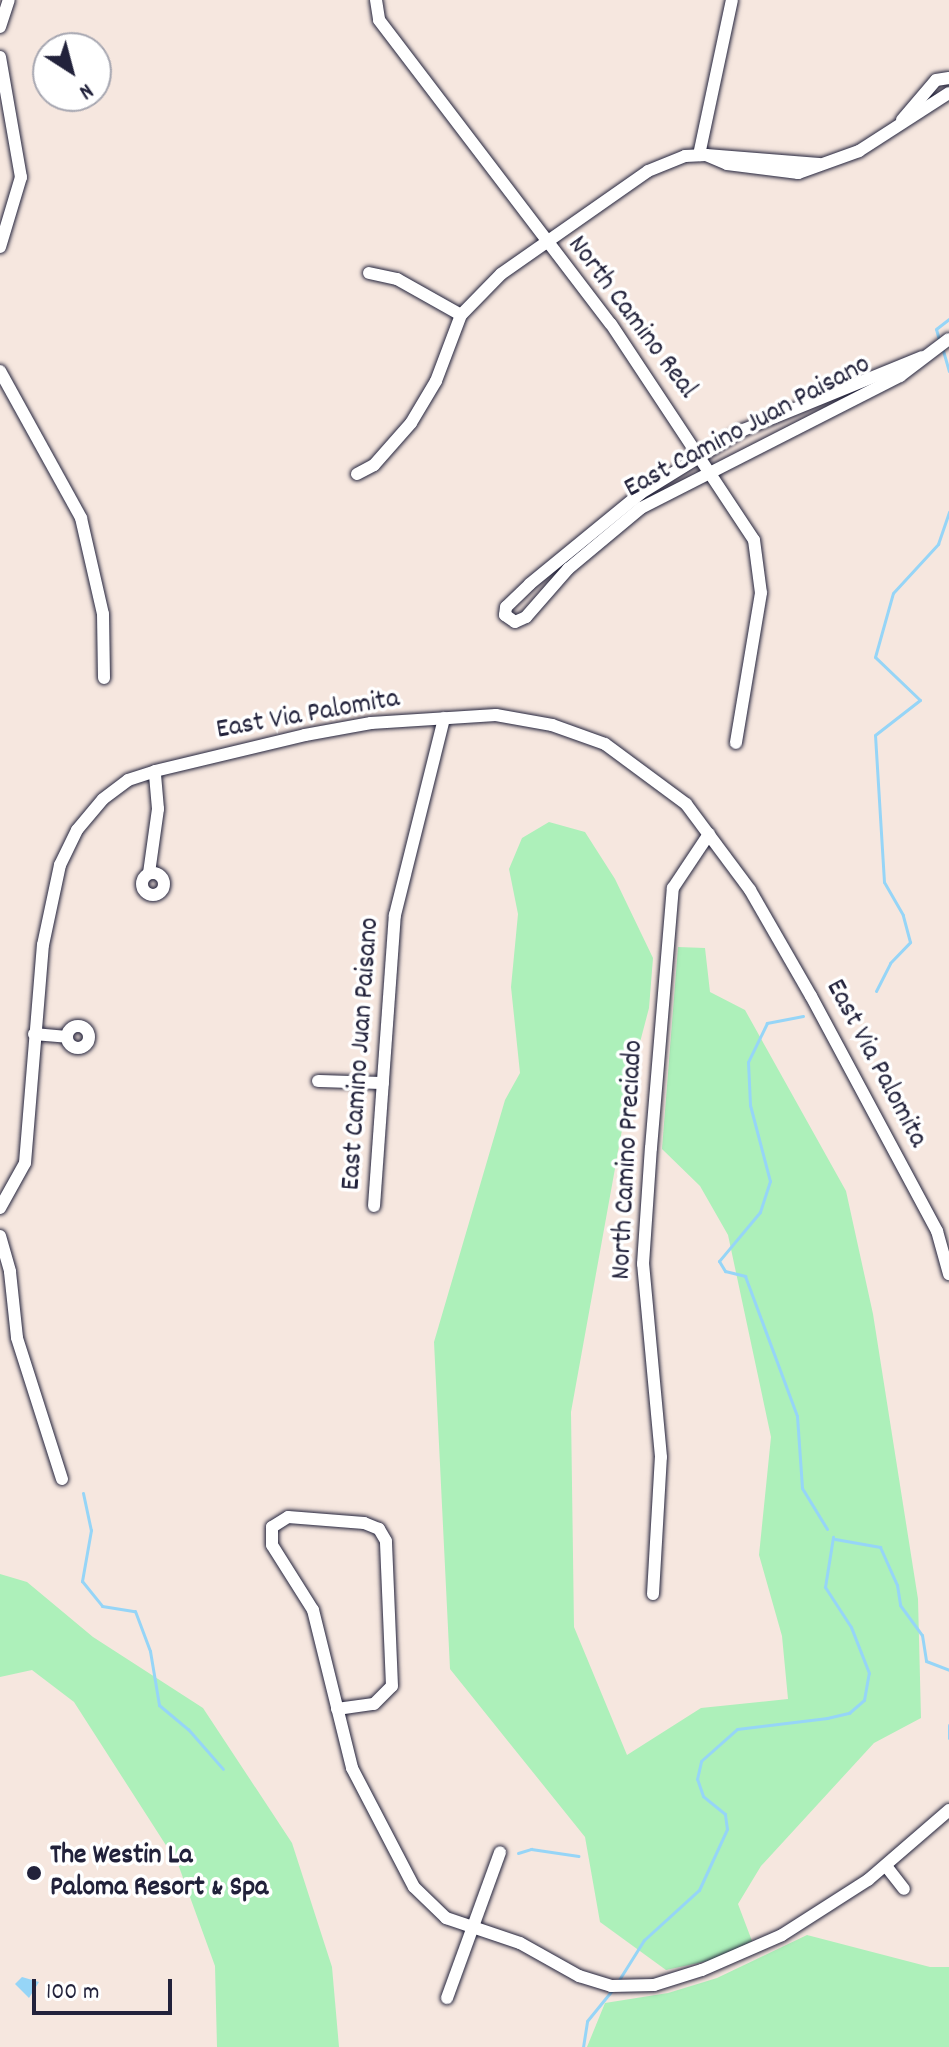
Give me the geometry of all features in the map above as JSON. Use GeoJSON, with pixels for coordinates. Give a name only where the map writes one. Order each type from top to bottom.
{"type":"FeatureCollection","features":[{"type":"Feature","properties":{"kind":"street"},"geometry":{"type":"LineString","coordinates":[[0,27],[9,0]]}},
{"type":"Feature","properties":{"kind":"street","name":"North Camino Real"},"geometry":{"type":"LineString","coordinates":[[376,0],[379,20],[546,244],[611,324],[749,530],[761,565],[736,743]]}},
{"type":"Feature","properties":{"kind":"street"},"geometry":{"type":"LineString","coordinates":[[702,155],[732,0]]}},
{"type":"Feature","properties":{"kind":"street"},"geometry":{"type":"LineString","coordinates":[[0,57],[21,177],[0,247]]}},
{"type":"Feature","properties":{"kind":"street"},"geometry":{"type":"LineString","coordinates":[[902,120],[936,80],[949,78]]}},
{"type":"Feature","properties":{"kind":"street"},"geometry":{"type":"LineString","coordinates":[[357,474],[381,458],[424,403],[461,315],[501,274],[648,171],[702,155],[819,164],[859,151],[902,120],[949,93]]}},
{"type":"Feature","properties":{"kind":"street"},"geometry":{"type":"LineString","coordinates":[[369,273],[397,279],[461,315]]}},
{"type":"Feature","properties":{"kind":"street","name":"East Camino Juan Paisano"},"geometry":{"type":"LineString","coordinates":[[922,357],[743,430],[706,463],[604,536],[526,617],[515,622],[505,615],[506,607],[530,584],[605,520],[706,463],[793,433],[900,376],[949,339]]}},
{"type":"Feature","properties":{"kind":"street"},"geometry":{"type":"LineString","coordinates":[[0,371],[81,518],[103,614],[104,678]]}},
{"type":"Feature","properties":{"kind":"street","name":"East Via Palomita"},"geometry":{"type":"LineString","coordinates":[[0,1208],[25,1163],[34,1095],[34,1034],[43,945],[60,865],[77,830],[103,799],[128,780],[155,771],[305,735],[444,718],[496,715],[552,725],[605,744],[652,774],[709,834],[750,890],[811,996],[937,1231],[949,1274]]}},
{"type":"Feature","properties":{"kind":"street","name":"East Camino Juan Paisano"},"geometry":{"type":"LineString","coordinates":[[374,1206],[395,915],[444,718]]}},
{"type":"Feature","properties":{"kind":"street"},"geometry":{"type":"LineString","coordinates":[[149,873],[158,809],[155,771]]}},
{"type":"Feature","properties":{"kind":"street","name":"North Camino Preciado"},"geometry":{"type":"LineString","coordinates":[[653,1594],[661,1457],[643,1264],[651,1148],[673,888],[709,834]]}},
{"type":"Feature","properties":{"kind":"street"},"geometry":{"type":"LineString","coordinates":[[34,1034],[67,1037]]}},
{"type":"Feature","properties":{"kind":"street"},"geometry":{"type":"LineString","coordinates":[[318,1081],[383,1083]]}},
{"type":"Feature","properties":{"kind":"street"},"geometry":{"type":"LineString","coordinates":[[0,1236],[10,1272],[17,1338],[62,1479]]}},
{"type":"Feature","properties":{"kind":"street"},"geometry":{"type":"LineString","coordinates":[[337,1709],[374,1704],[390,1697],[392,1676],[384,1530],[364,1523],[288,1517],[272,1520],[272,1545],[313,1610],[337,1709],[352,1768],[414,1887],[446,1918],[520,1943],[579,1976],[611,1986],[654,1985],[702,1970],[782,1935],[886,1866],[949,1810]]}},
{"type":"Feature","properties":{"kind":"street"},"geometry":{"type":"LineString","coordinates":[[447,1998],[500,1852]]}},
{"type":"Feature","properties":{"kind":"street"},"geometry":{"type":"LineString","coordinates":[[886,1866],[904,1889]]}},
{"type":"Feature","properties":{"kind":"green space"},"geometry":{"type":"Polygon","coordinates":[[[549,822],[585,832],[615,879],[653,958],[649,1008],[633,1069],[571,1412],[574,1627],[627,1755],[701,1708],[788,1699],[782,1636],[759,1555],[771,1437],[728,1235],[700,1186],[662,1149],[678,947],[705,948],[710,992],[745,1010],[846,1191],[873,1314],[918,1599],[921,1718],[874,1743],[761,1866],[738,1904],[752,1941],[717,1959],[666,1970],[600,1922],[585,1837],[450,1669],[434,1342],[505,1100],[520,1073],[511,987],[518,914],[509,869],[522,838],[549,822]]]}},
{"type":"Feature","properties":{"kind":"green space"},"geometry":{"type":"Polygon","coordinates":[[[0,1574],[27,1582],[93,1637],[203,1708],[292,1843],[332,1967],[339,2047],[217,2047],[215,1966],[178,1864],[74,1702],[32,1670],[0,1677],[0,1574]]]}},
{"type":"Feature","properties":{"kind":"green space"},"geometry":{"type":"Polygon","coordinates":[[[807,1935],[930,1967],[949,1967],[949,2047],[587,2047],[605,2003],[668,1993],[717,1978],[807,1935]]]}},
{"type":"Feature","properties":{"kind":"water"},"geometry":{"type":"Polygon","coordinates":[[[22,1977],[39,1982],[29,1998],[15,1984],[22,1977]]]}},
{"type":"Feature","properties":{"kind":"waterway"},"geometry":{"type":"LineString","coordinates":[[939,340],[936,329],[949,319]]}},
{"type":"Feature","properties":{"kind":"waterway"},"geometry":{"type":"LineString","coordinates":[[942,347],[949,371]]}},
{"type":"Feature","properties":{"kind":"waterway"},"geometry":{"type":"LineString","coordinates":[[876,991],[890,963],[910,942],[903,915],[884,882],[875,735],[920,700],[875,657],[893,593],[938,544],[949,512]]}},
{"type":"Feature","properties":{"kind":"waterway"},"geometry":{"type":"LineString","coordinates":[[803,1016],[767,1023],[748,1062],[750,1105],[770,1181],[760,1212],[719,1261],[725,1271],[745,1276],[797,1416],[802,1488],[827,1529]]}},
{"type":"Feature","properties":{"kind":"waterway"},"geometry":{"type":"LineString","coordinates":[[83,1493],[91,1530],[82,1581],[102,1606],[135,1611],[150,1651],[159,1705],[188,1729],[223,1769]]}},
{"type":"Feature","properties":{"kind":"waterway"},"geometry":{"type":"LineString","coordinates":[[617,1983],[644,1940],[699,1890],[727,1829],[725,1814],[703,1796],[697,1779],[701,1761],[737,1729],[849,1713],[864,1700],[869,1673],[851,1627],[825,1587],[833,1537]]}},
{"type":"Feature","properties":{"kind":"waterway"},"geometry":{"type":"LineString","coordinates":[[835,1539],[880,1547],[897,1585],[900,1605],[922,1635],[926,1661],[949,1670]]}},
{"type":"Feature","properties":{"kind":"waterway"},"geometry":{"type":"LineString","coordinates":[[949,1725],[949,1738]]}},
{"type":"Feature","properties":{"kind":"waterway"},"geometry":{"type":"LineString","coordinates":[[518,1853],[531,1849],[578,1856]]}},
{"type":"Feature","properties":{"kind":"waterway"},"geometry":{"type":"LineString","coordinates":[[583,2047],[587,2021],[613,1989]]}},
{"type":"Feature","properties":{"kind":"place","name":"The Westin La Paloma Resort & Spa"},"geometry":{"type":"Point","coordinates":[34,1873]}}]}
